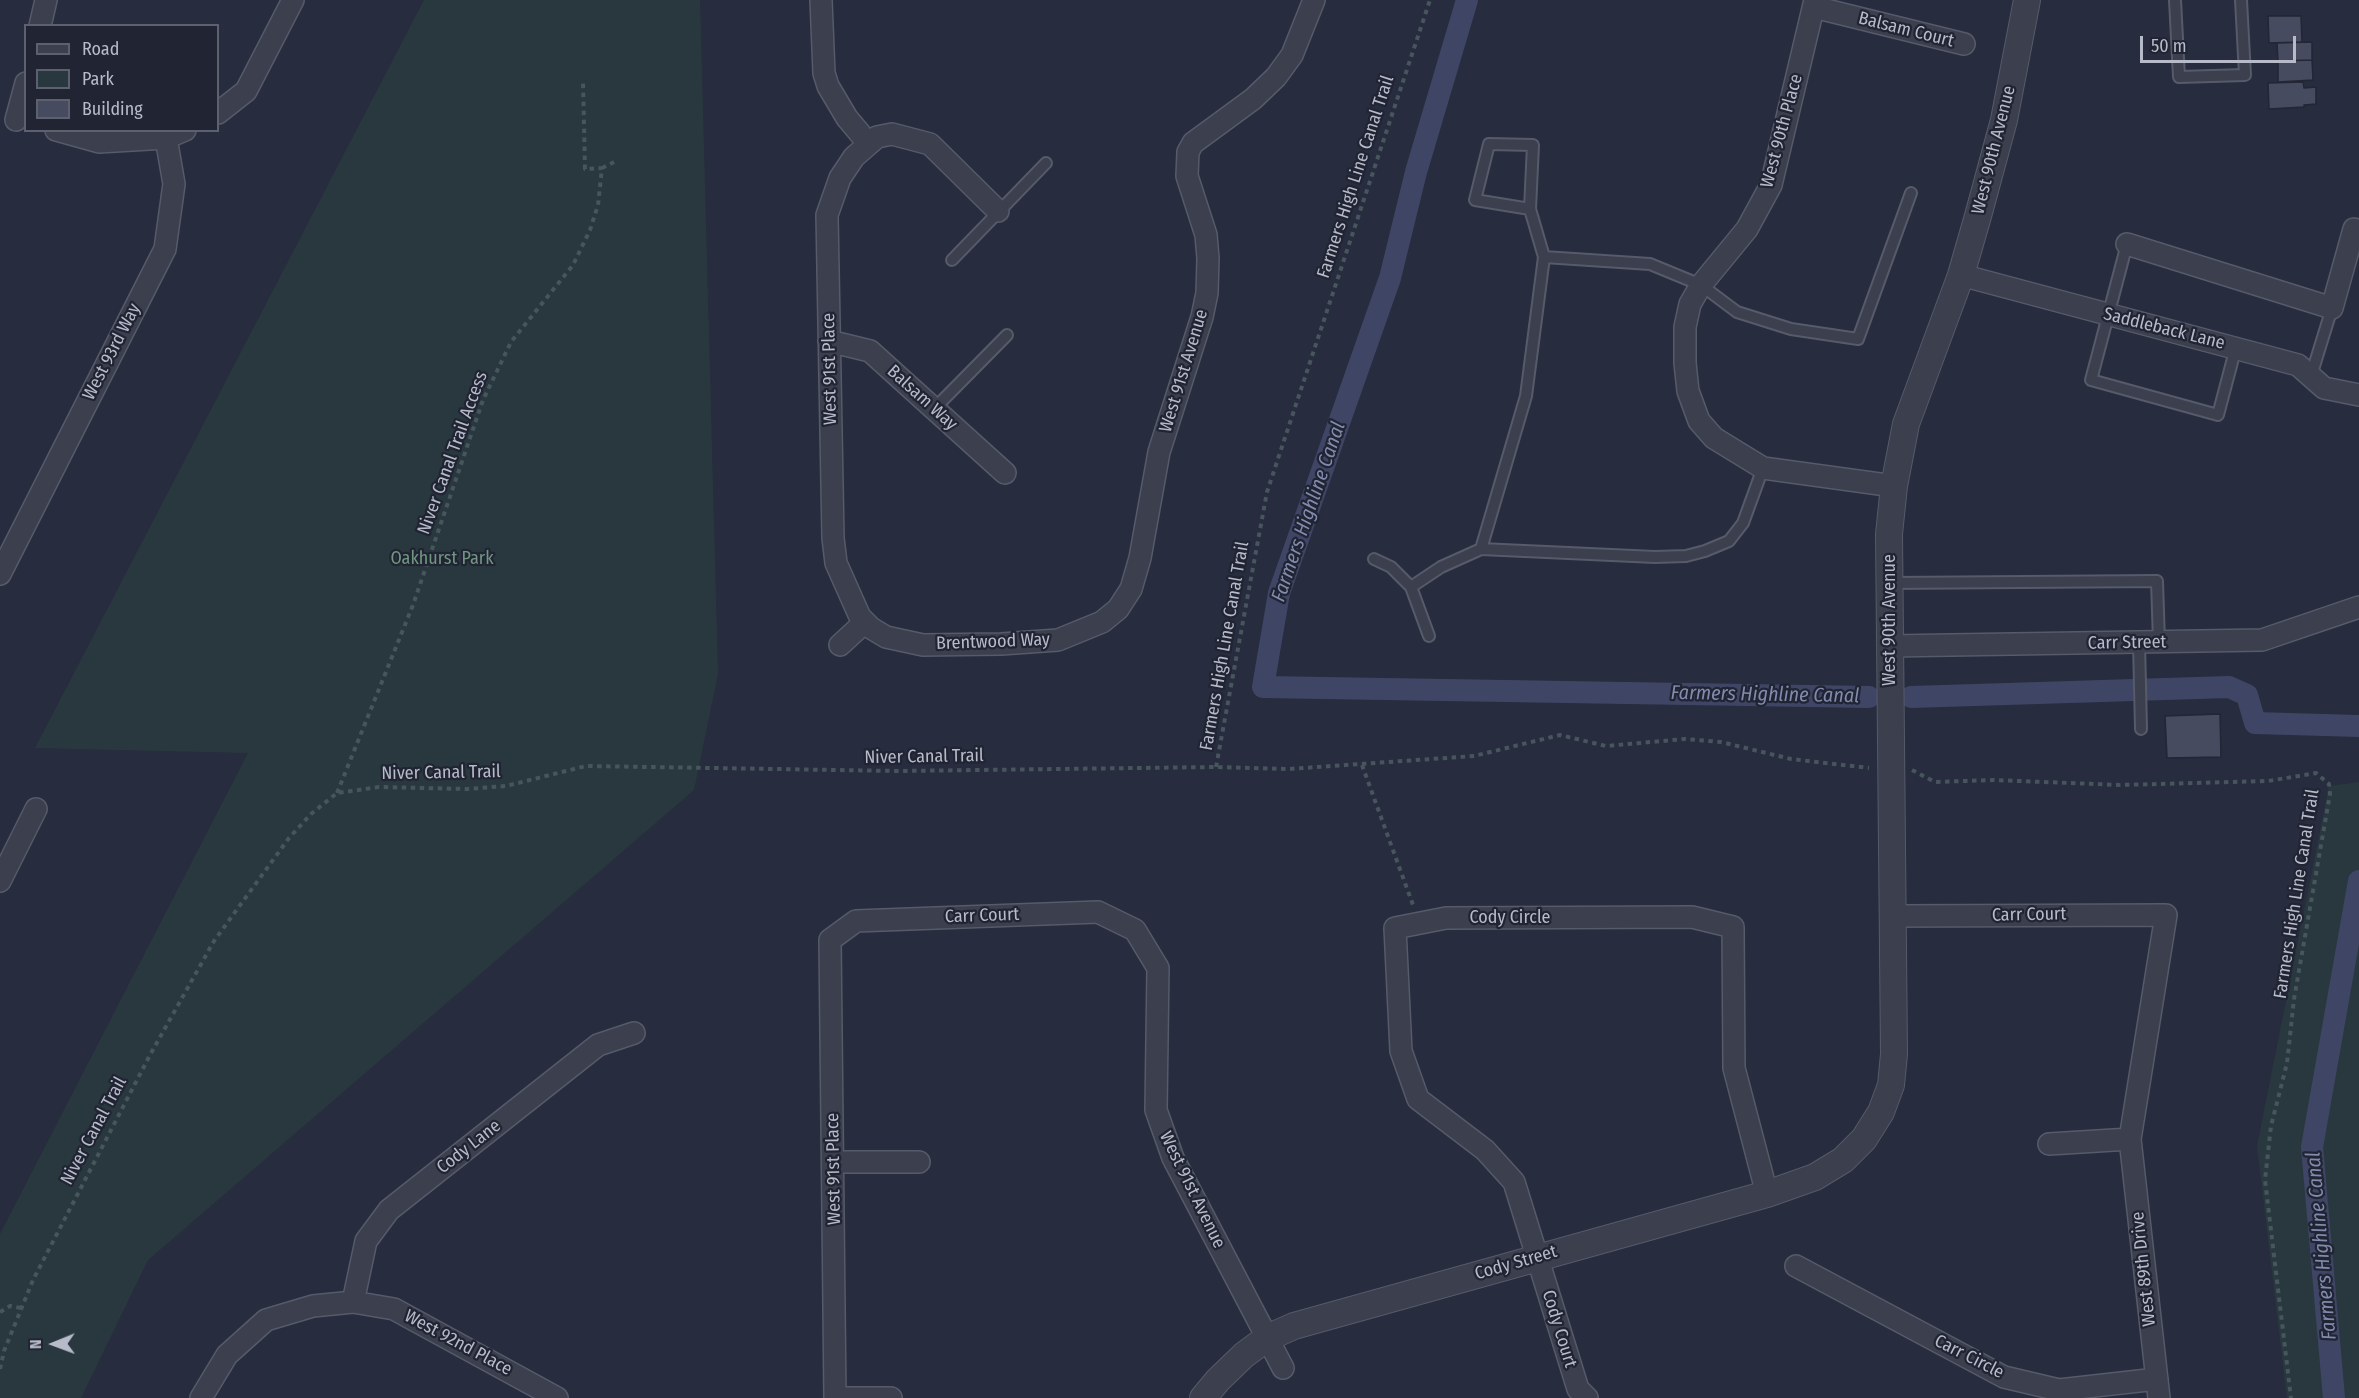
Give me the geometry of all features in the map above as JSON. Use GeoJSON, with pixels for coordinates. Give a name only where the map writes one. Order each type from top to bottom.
{"type":"FeatureCollection","features":[{"type":"Feature","properties":{"kind":"street"},"geometry":{"type":"LineString","coordinates":[[40,24],[46,0]]}},
{"type":"Feature","properties":{"kind":"street"},"geometry":{"type":"LineString","coordinates":[[219,112],[246,91],[293,0]]}},
{"type":"Feature","properties":{"kind":"street"},"geometry":{"type":"LineString","coordinates":[[821,0],[824,73],[828,86],[847,118],[868,143],[892,134],[930,144],[998,211]]}},
{"type":"Feature","properties":{"kind":"street","name":"West 91st Avenue"},"geometry":{"type":"LineString","coordinates":[[1118,609],[1131,589],[1137,568],[1159,452],[1202,317],[1207,293],[1206,235],[1187,176],[1188,152],[1193,143],[1253,99],[1276,77],[1292,55],[1314,0]]}},
{"type":"Feature","properties":{"kind":"street","name":"West 90th Avenue"},"geometry":{"type":"LineString","coordinates":[[1767,1194],[1815,1177],[1844,1160],[1864,1139],[1881,1112],[1891,1085],[1894,1054],[1889,534],[1894,486],[1906,424],[1961,275],[2004,120],[2027,0]]}},
{"type":"Feature","properties":{"kind":"street","name":"Balsam Court"},"geometry":{"type":"LineString","coordinates":[[1814,4],[1964,44]]}},
{"type":"Feature","properties":{"kind":"street","name":"West 90th Place"},"geometry":{"type":"LineString","coordinates":[[1814,4],[1771,185],[1747,229],[1701,285],[1690,304],[1685,327],[1688,392],[1699,421],[1714,438],[1762,468],[1894,486]]}},
{"type":"Feature","properties":{"kind":"street"},"geometry":{"type":"LineString","coordinates":[[14,120],[24,89]]}},
{"type":"Feature","properties":{"kind":"street"},"geometry":{"type":"LineString","coordinates":[[63,132],[99,142],[176,134]]}},
{"type":"Feature","properties":{"kind":"street","name":"West 93rd Way"},"geometry":{"type":"LineString","coordinates":[[0,574],[165,249],[174,184],[176,134]]}},
{"type":"Feature","properties":{"kind":"street","name":"West 91st Place"},"geometry":{"type":"LineString","coordinates":[[852,604],[836,563],[833,538],[827,215],[840,178],[854,157],[868,143]]}},
{"type":"Feature","properties":{"kind":"street"},"geometry":{"type":"LineString","coordinates":[[2127,244],[2332,308],[2354,229],[2359,231]]}},
{"type":"Feature","properties":{"kind":"street","name":"Saddleback Lane"},"geometry":{"type":"LineString","coordinates":[[1961,275],[2298,365],[2324,388],[2359,395]]}},
{"type":"Feature","properties":{"kind":"street","name":"Balsam Way"},"geometry":{"type":"LineString","coordinates":[[829,341],[870,351],[1005,473]]}},
{"type":"Feature","properties":{"kind":"street","name":"Brentwood Way"},"geometry":{"type":"LineString","coordinates":[[852,604],[865,622],[886,637],[923,645],[1001,644],[1058,640],[1102,622],[1118,609]]}},
{"type":"Feature","properties":{"kind":"street","name":"Carr Street"},"geometry":{"type":"LineString","coordinates":[[1889,646],[2262,640],[2359,607]]}},
{"type":"Feature","properties":{"kind":"street"},"geometry":{"type":"LineString","coordinates":[[840,645],[865,622]]}},
{"type":"Feature","properties":{"kind":"street"},"geometry":{"type":"LineString","coordinates":[[0,881],[36,809]]}},
{"type":"Feature","properties":{"kind":"street","name":"Carr Court"},"geometry":{"type":"LineString","coordinates":[[830,940],[856,921],[1087,912],[1098,912],[1135,930]]}},
{"type":"Feature","properties":{"kind":"street","name":"Carr Court"},"geometry":{"type":"LineString","coordinates":[[1893,916],[2166,915]]}},
{"type":"Feature","properties":{"kind":"street","name":"West 89th Drive"},"geometry":{"type":"LineString","coordinates":[[2158,1388],[2130,1139],[2166,915]]}},
{"type":"Feature","properties":{"kind":"street","name":"Cody Circle"},"geometry":{"type":"LineString","coordinates":[[1537,1257],[1514,1182],[1485,1150],[1418,1099],[1401,1051],[1395,928],[1446,918],[1692,917],[1733,927],[1734,1068],[1767,1194]]}},
{"type":"Feature","properties":{"kind":"street","name":"West 91st Avenue"},"geometry":{"type":"LineString","coordinates":[[1135,930],[1158,968],[1156,1110],[1173,1158],[1282,1368]]}},
{"type":"Feature","properties":{"kind":"street","name":"West 91st Place"},"geometry":{"type":"LineString","coordinates":[[830,940],[835,1398]]}},
{"type":"Feature","properties":{"kind":"street","name":"Cody Lane"},"geometry":{"type":"LineString","coordinates":[[353,1302],[366,1241],[388,1210],[598,1045],[634,1033]]}},
{"type":"Feature","properties":{"kind":"street"},"geometry":{"type":"LineString","coordinates":[[2049,1144],[2130,1139]]}},
{"type":"Feature","properties":{"kind":"street"},"geometry":{"type":"LineString","coordinates":[[834,1162],[919,1162]]}},
{"type":"Feature","properties":{"kind":"street","name":"Cody Street"},"geometry":{"type":"LineString","coordinates":[[1267,1338],[1294,1326],[1767,1194]]}},
{"type":"Feature","properties":{"kind":"street","name":"Cody Court"},"geometry":{"type":"LineString","coordinates":[[1537,1257],[1578,1389],[1587,1398]]}},
{"type":"Feature","properties":{"kind":"street","name":"Carr Circle"},"geometry":{"type":"LineString","coordinates":[[1796,1266],[2004,1377],[2059,1390],[2158,1388]]}},
{"type":"Feature","properties":{"kind":"street","name":"West 92nd Place"},"geometry":{"type":"LineString","coordinates":[[201,1398],[227,1355],[266,1320],[313,1306],[353,1302],[394,1309],[557,1398]]}},
{"type":"Feature","properties":{"kind":"street"},"geometry":{"type":"LineString","coordinates":[[1203,1398],[1244,1355],[1267,1338]]}},
{"type":"Feature","properties":{"kind":"street"},"geometry":{"type":"LineString","coordinates":[[835,1398],[891,1398]]}},
{"type":"Feature","properties":{"kind":"lane"},"geometry":{"type":"LineString","coordinates":[[2175,0],[2179,77],[2245,75],[2241,0]]}},
{"type":"Feature","properties":{"kind":"lane"},"geometry":{"type":"LineString","coordinates":[[1481,549],[1526,396],[1544,257],[1530,209],[1533,145],[1489,144],[1475,200],[1530,209]]}},
{"type":"Feature","properties":{"kind":"lane"},"geometry":{"type":"LineString","coordinates":[[952,260],[1046,163]]}},
{"type":"Feature","properties":{"kind":"lane"},"geometry":{"type":"LineString","coordinates":[[1544,257],[1650,264],[1701,285],[1737,312],[1791,329],[1858,339],[1911,193]]}},
{"type":"Feature","properties":{"kind":"lane"},"geometry":{"type":"LineString","coordinates":[[2127,244],[2091,380],[2218,414],[2236,347]]}},
{"type":"Feature","properties":{"kind":"lane"},"geometry":{"type":"LineString","coordinates":[[2311,376],[2332,308]]}},
{"type":"Feature","properties":{"kind":"lane"},"geometry":{"type":"LineString","coordinates":[[935,408],[1007,335]]}},
{"type":"Feature","properties":{"kind":"lane"},"geometry":{"type":"LineString","coordinates":[[1411,587],[1441,567],[1481,549],[1655,557],[1686,556],[1705,551],[1729,541],[1743,523],[1762,468]]}},
{"type":"Feature","properties":{"kind":"lane"},"geometry":{"type":"LineString","coordinates":[[1374,559],[1391,567],[1411,587],[1429,636]]}},
{"type":"Feature","properties":{"kind":"lane"},"geometry":{"type":"LineString","coordinates":[[1889,583],[2157,581],[2149,643],[2140,677],[2141,729]]}},
{"type":"Feature","properties":{"kind":"path","name":"Farmers High Line Canal Trail"},"geometry":{"type":"LineString","coordinates":[[1430,0],[1266,492],[1216,767],[1289,769],[1474,756],[1560,735],[1606,746],[1685,740],[1721,741],[1791,759],[1873,768]]}},
{"type":"Feature","properties":{"kind":"path"},"geometry":{"type":"LineString","coordinates":[[583,81],[585,169],[603,168],[618,160]]}},
{"type":"Feature","properties":{"kind":"path","name":"Niver Canal Trail Access"},"geometry":{"type":"LineString","coordinates":[[337,793],[413,605],[483,400],[511,342],[573,265],[590,230],[598,206],[603,168]]}},
{"type":"Feature","properties":{"kind":"path"},"geometry":{"type":"LineString","coordinates":[[1362,765],[1420,922]]}},
{"type":"Feature","properties":{"kind":"path","name":"Niver Canal Trail"},"geometry":{"type":"LineString","coordinates":[[0,1369],[4,1351],[21,1308],[101,1146],[214,940],[289,838],[311,814],[337,793],[379,787],[467,789],[506,786],[586,766],[888,771],[1216,767]]}},
{"type":"Feature","properties":{"kind":"path","name":"Farmers High Line Canal Trail"},"geometry":{"type":"LineString","coordinates":[[1908,768],[1935,782],[1994,780],[2120,785],[2268,781],[2316,773],[2329,784],[2330,794],[2294,999],[2287,1063],[2271,1126],[2265,1180],[2291,1398]]}},
{"type":"Feature","properties":{"kind":"path"},"geometry":{"type":"LineString","coordinates":[[0,1312],[10,1306],[21,1308]]}},
{"type":"Feature","properties":{"kind":"green space","name":"Oakhurst Park"},"geometry":{"type":"Polygon","coordinates":[[[424,0],[700,0],[718,674],[694,790],[148,1260],[81,1398],[0,1398],[0,1234],[248,753],[35,748],[424,0]]]}},
{"type":"Feature","properties":{"kind":"green space"},"geometry":{"type":"Polygon","coordinates":[[[2359,782],[2359,1398],[2287,1398],[2257,1146],[2329,786],[2359,782]]]}},
{"type":"Feature","properties":{"kind":"building"},"geometry":{"type":"Polygon","coordinates":[[[2268,16],[2301,16],[2302,42],[2269,43],[2268,16]]]}},
{"type":"Feature","properties":{"kind":"building"},"geometry":{"type":"Polygon","coordinates":[[[2312,42],[2312,60],[2278,61],[2277,43],[2312,42]]]}},
{"type":"Feature","properties":{"kind":"building"},"geometry":{"type":"Polygon","coordinates":[[[2312,60],[2313,80],[2278,82],[2278,61],[2312,60]]]}},
{"type":"Feature","properties":{"kind":"building"},"geometry":{"type":"Polygon","coordinates":[[[2303,82],[2304,88],[2316,87],[2316,104],[2269,109],[2268,83],[2303,82]]]}},
{"type":"Feature","properties":{"kind":"building"},"geometry":{"type":"Polygon","coordinates":[[[2220,714],[2221,757],[2167,758],[2165,716],[2220,714]]]}},
{"type":"Feature","properties":{"kind":"waterway","name":"Farmers Highline Canal"},"geometry":{"type":"LineString","coordinates":[[1467,0],[1416,172],[1390,278],[1279,593],[1263,687],[1869,697]]}},
{"type":"Feature","properties":{"kind":"waterway","name":"Farmers Highline Canal"},"geometry":{"type":"LineString","coordinates":[[1911,697],[2229,687],[2247,695],[2255,723],[2359,726]]}},
{"type":"Feature","properties":{"kind":"waterway","name":"Farmers Highline Canal"},"geometry":{"type":"LineString","coordinates":[[2334,1398],[2312,1147],[2359,881]]}}]}
